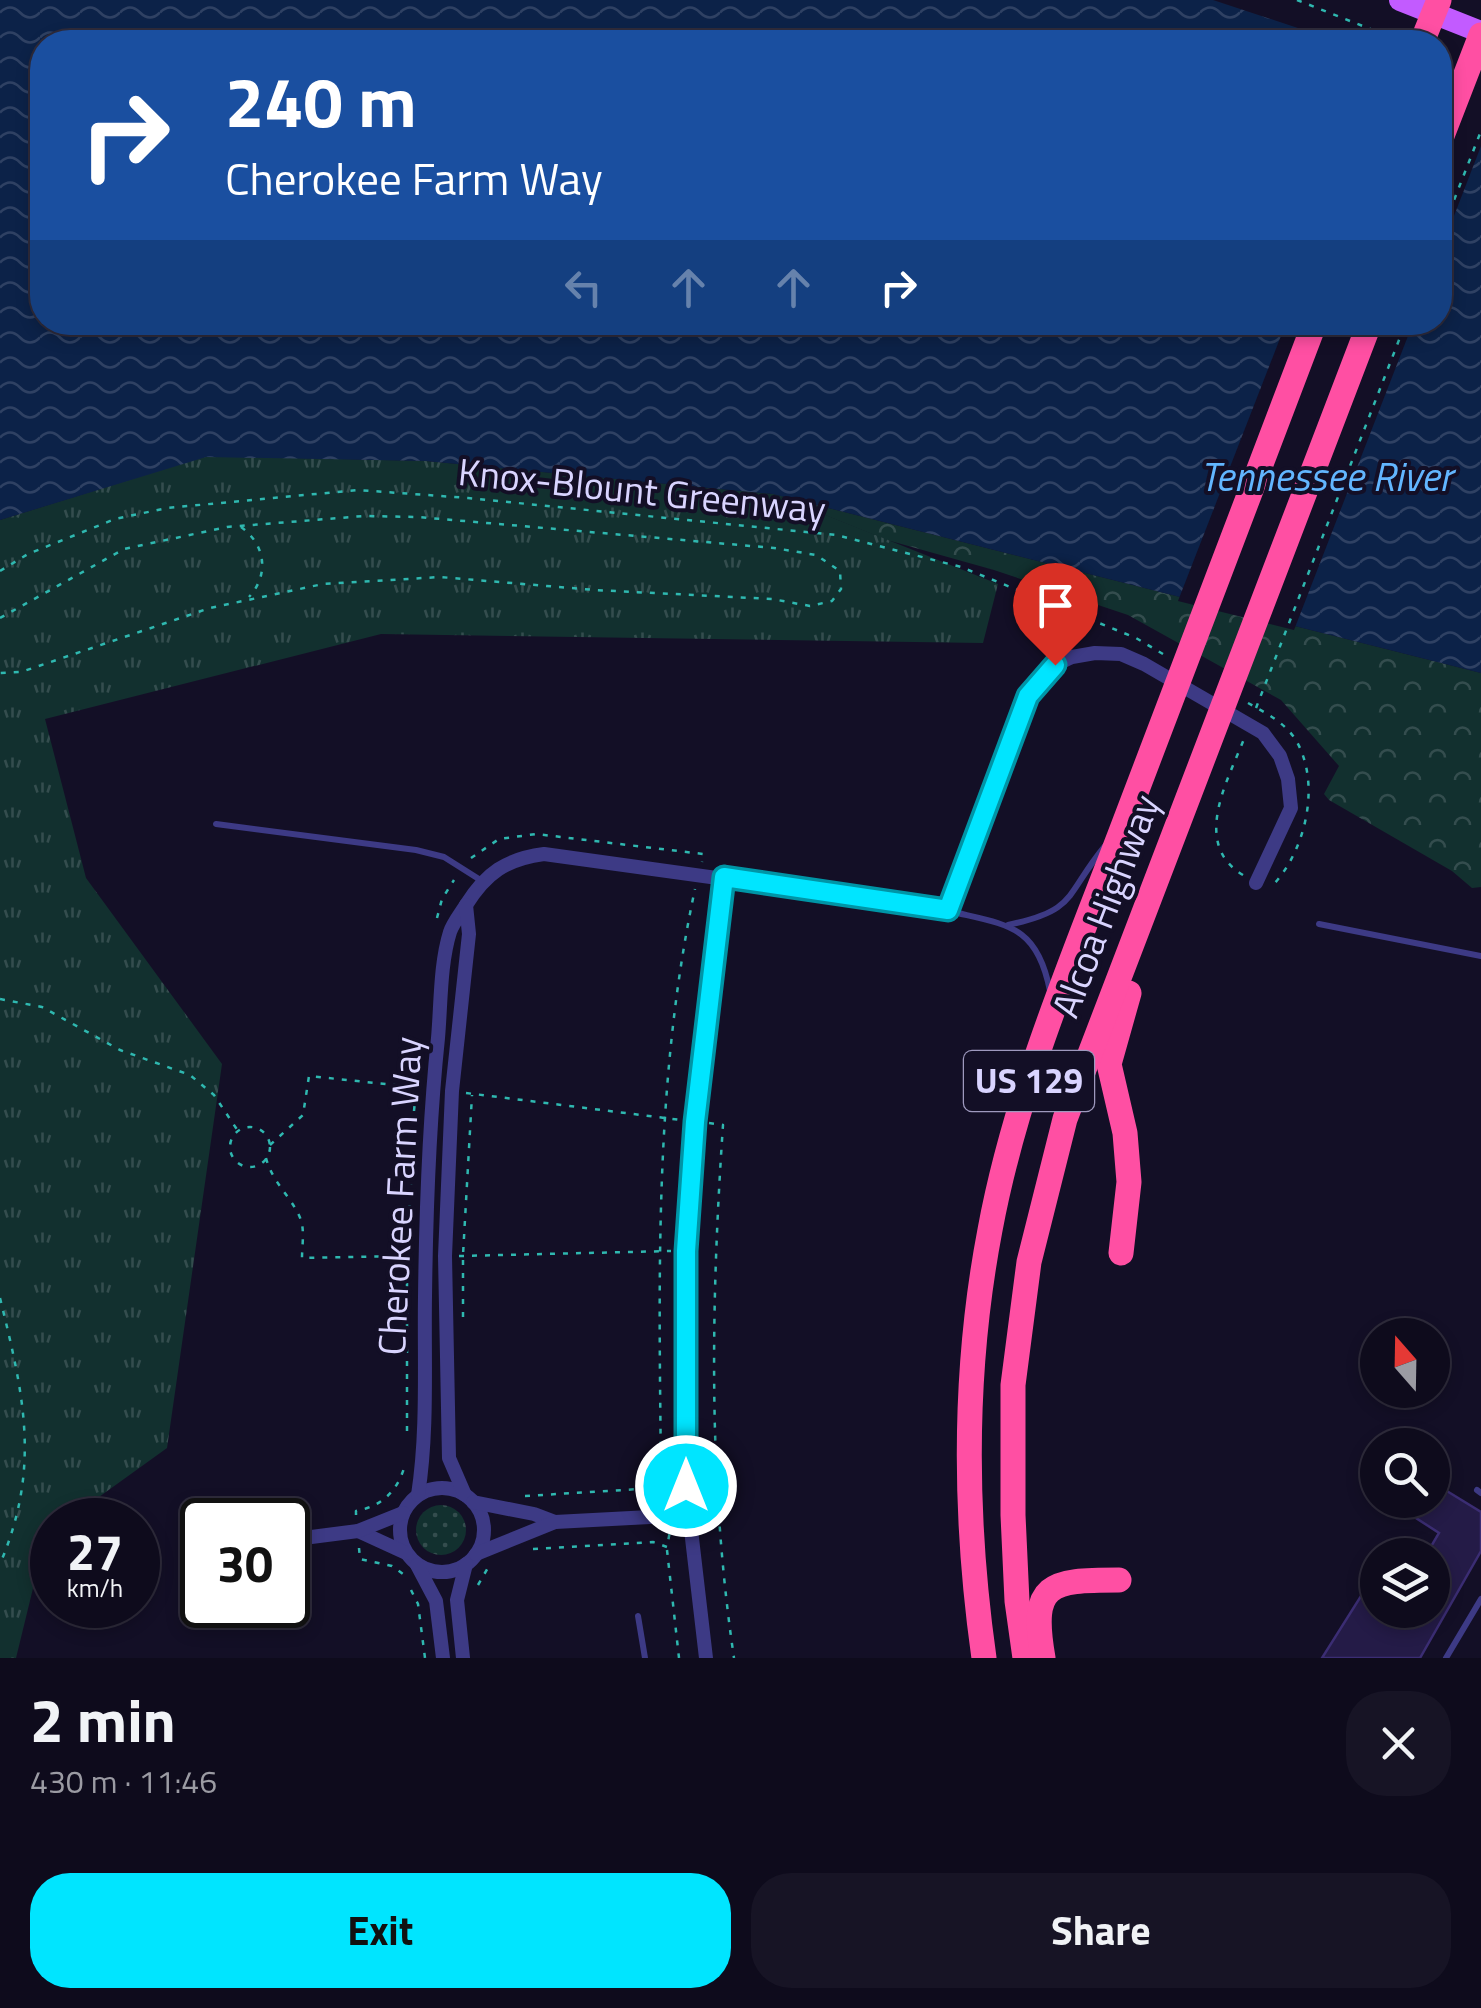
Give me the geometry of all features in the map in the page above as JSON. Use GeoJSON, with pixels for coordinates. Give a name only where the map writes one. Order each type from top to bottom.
{"type":"FeatureCollection","features":[{"type":"Feature","properties":{"kind":"highway"},"geometry":{"type":"LineString","coordinates":[[1427,30],[1438,0]]}},
{"type":"Feature","properties":{"kind":"highway"},"geometry":{"type":"LineString","coordinates":[[1452,109],[1481,33]]}},
{"type":"Feature","properties":{"kind":"highway","name":"Alcoa Highway"},"geometry":{"type":"LineString","coordinates":[[984,1658],[968,1420],[974,1332],[990,1230],[1014,1127],[1124,822],[1310,335]]}},
{"type":"Feature","properties":{"kind":"highway","name":"Alcoa Highway"},"geometry":{"type":"LineString","coordinates":[[1025,1658],[1017,1601],[1013,1385],[1029,1262],[1065,1119],[1365,335]]}},
{"type":"Feature","properties":{"kind":"highway"},"geometry":{"type":"LineString","coordinates":[[1122,1253],[1130,1182],[1125,1133],[1109,1064],[1123,1010],[1177,864],[1174,834]]}},
{"type":"Feature","properties":{"kind":"highway"},"geometry":{"type":"LineString","coordinates":[[1043,1658],[1038,1612],[1040,1599],[1048,1590],[1082,1580],[1119,1580]]}},
{"type":"Feature","properties":{"kind":"main road"},"geometry":{"type":"LineString","coordinates":[[1400,0],[1481,33]]}},
{"type":"Feature","properties":{"kind":"street"},"geometry":{"type":"LineString","coordinates":[[948,910],[1028,696],[1055,665],[1095,653],[1121,654],[1144,664],[1263,733],[1280,756],[1288,779],[1291,808],[1256,882]]}},
{"type":"Feature","properties":{"kind":"street","name":"Cherokee Farm Way"},"geometry":{"type":"LineString","coordinates":[[418,1495],[424,1460],[425,1256],[433,1090],[450,930],[482,881],[501,865],[544,854],[948,910]]}},
{"type":"Feature","properties":{"kind":"street"},"geometry":{"type":"LineString","coordinates":[[706,1658],[688,1515],[686,1251],[695,1122],[724,877]]}},
{"type":"Feature","properties":{"kind":"street","name":"Cherokee Farm Way"},"geometry":{"type":"LineString","coordinates":[[466,905],[469,934],[452,1091],[445,1256],[448,1458],[469,1498]]}},
{"type":"Feature","properties":{"kind":"street"},"geometry":{"type":"LineString","coordinates":[[443,1658],[436,1601],[411,1558],[400,1526],[403,1513],[418,1495],[442,1488],[555,1522]]}},
{"type":"Feature","properties":{"kind":"street"},"geometry":{"type":"LineString","coordinates":[[463,1658],[457,1600],[484,1527],[469,1498]]}},
{"type":"Feature","properties":{"kind":"street"},"geometry":{"type":"LineString","coordinates":[[310,1537],[358,1531],[403,1513]]}},
{"type":"Feature","properties":{"kind":"street"},"geometry":{"type":"LineString","coordinates":[[358,1531],[441,1572],[555,1522],[688,1515]]}},
{"type":"Feature","properties":{"kind":"lane"},"geometry":{"type":"LineString","coordinates":[[1008,925],[1042,918],[1061,908],[1072,897],[1085,870],[1124,822]]}},
{"type":"Feature","properties":{"kind":"lane"},"geometry":{"type":"LineString","coordinates":[[216,824],[416,850],[444,857],[482,881]]}},
{"type":"Feature","properties":{"kind":"lane","name":"Cherokee Farm Way"},"geometry":{"type":"LineString","coordinates":[[948,910],[1008,925]]}},
{"type":"Feature","properties":{"kind":"lane"},"geometry":{"type":"LineString","coordinates":[[1319,924],[1481,956]]}},
{"type":"Feature","properties":{"kind":"lane"},"geometry":{"type":"LineString","coordinates":[[1008,925],[1038,950],[1045,962],[1054,1011]]}},
{"type":"Feature","properties":{"kind":"lane"},"geometry":{"type":"LineString","coordinates":[[1446,1658],[1481,1599]]}},
{"type":"Feature","properties":{"kind":"lane"},"geometry":{"type":"LineString","coordinates":[[638,1616],[645,1658]]}},
{"type":"Feature","properties":{"kind":"path"},"geometry":{"type":"LineString","coordinates":[[1297,0],[1373,30]]}},
{"type":"Feature","properties":{"kind":"path"},"geometry":{"type":"LineString","coordinates":[[1452,205],[1481,131]]}},
{"type":"Feature","properties":{"kind":"path"},"geometry":{"type":"LineString","coordinates":[[1251,720],[1401,335]]}},
{"type":"Feature","properties":{"kind":"path","name":"Knox-Blount Greenway"},"geometry":{"type":"LineString","coordinates":[[0,570],[28,554],[115,519],[167,508],[358,490],[468,498],[836,535],[961,567],[1136,638],[1168,656]]}},
{"type":"Feature","properties":{"kind":"path"},"geometry":{"type":"LineString","coordinates":[[0,618],[124,548],[240,526],[364,516],[418,517],[774,548],[816,555],[840,571],[841,589],[832,602],[810,606],[772,599],[440,577],[323,584],[246,599],[22,672],[0,673]]}},
{"type":"Feature","properties":{"kind":"path"},"geometry":{"type":"LineString","coordinates":[[240,526],[255,536],[262,557],[256,588],[246,599]]}},
{"type":"Feature","properties":{"kind":"path"},"geometry":{"type":"LineString","coordinates":[[1244,739],[1223,793],[1214,835],[1232,868],[1256,882],[1276,884],[1305,828],[1309,806],[1298,743],[1278,720],[1247,702]]}},
{"type":"Feature","properties":{"kind":"path"},"geometry":{"type":"LineString","coordinates":[[433,933],[442,899],[464,867],[499,839],[536,834],[703,854],[676,1010],[666,1118],[659,1288],[661,1473],[669,1516],[667,1547],[679,1658]]}},
{"type":"Feature","properties":{"kind":"path"},"geometry":{"type":"LineString","coordinates":[[0,999],[42,1008],[120,1050],[190,1075],[214,1095],[238,1131]]}},
{"type":"Feature","properties":{"kind":"path"},"geometry":{"type":"LineString","coordinates":[[414,1125],[418,1068]]}},
{"type":"Feature","properties":{"kind":"path"},"geometry":{"type":"LineString","coordinates":[[238,1131],[230,1149],[242,1165],[255,1166],[268,1154],[270,1144],[303,1115],[310,1076],[416,1088]]}},
{"type":"Feature","properties":{"kind":"path"},"geometry":{"type":"LineString","coordinates":[[452,1091],[723,1125],[714,1348],[718,1486],[734,1658]]}},
{"type":"Feature","properties":{"kind":"path"},"geometry":{"type":"LineString","coordinates":[[464,1332],[463,1256],[472,1093]]}},
{"type":"Feature","properties":{"kind":"path"},"geometry":{"type":"LineString","coordinates":[[238,1131],[258,1129],[270,1144]]}},
{"type":"Feature","properties":{"kind":"path"},"geometry":{"type":"LineString","coordinates":[[406,1441],[411,1181]]}},
{"type":"Feature","properties":{"kind":"path"},"geometry":{"type":"LineString","coordinates":[[0,1298],[12,1345],[27,1450],[15,1529],[0,1564]]}},
{"type":"Feature","properties":{"kind":"path"},"geometry":{"type":"LineString","coordinates":[[532,1550],[653,1542],[667,1547]]}},
{"type":"Feature","properties":{"kind":"path"},"geometry":{"type":"LineString","coordinates":[[457,1600],[474,1600],[482,1575],[491,1563]]}},
{"type":"Feature","properties":{"kind":"green space"},"geometry":{"type":"Polygon","coordinates":[[[206,456],[426,461],[773,494],[998,584],[983,643],[381,634],[45,719],[86,878],[222,1064],[167,1448],[98,1498],[30,1498],[30,1601],[16,1658],[0,1658],[0,520],[206,456]]]}},
{"type":"Feature","properties":{"kind":"green space"},"geometry":{"type":"Polygon","coordinates":[[[773,494],[1481,673],[1481,887],[1472,888],[1452,871],[1329,800],[1324,794],[1339,766],[1281,700],[1128,615],[994,570],[887,540],[773,494]]]}},
{"type":"Feature","properties":{"kind":"green space"},"geometry":{"type":"Polygon","coordinates":[[[441,1505],[459,1512],[466,1530],[459,1548],[441,1555],[423,1548],[416,1530],[423,1512],[441,1505]]]}},
{"type":"Feature","properties":{"kind":"water","name":"Tennessee River"},"geometry":{"type":"Polygon","coordinates":[[[0,0],[1213,0],[1304,30],[30,30],[30,335],[1452,335],[1452,84],[1481,95],[1481,673],[773,494],[426,461],[206,457],[0,520],[0,0]]]}},
{"type":"Feature","properties":{"kind":"pier"},"geometry":{"type":"Polygon","coordinates":[[[1452,79],[1481,89],[1481,146],[1452,221],[1452,79]]]}},
{"type":"Feature","properties":{"kind":"pier"},"geometry":{"type":"Polygon","coordinates":[[[1281,335],[1408,335],[1294,630],[1178,601],[1281,335]]]}},
{"type":"Feature","properties":{"kind":"building"},"geometry":{"type":"Polygon","coordinates":[[[1450,1493],[1481,1512],[1481,1551],[1450,1605],[1450,1538],[1436,1538],[1439,1533],[1416,1518],[1450,1518],[1450,1493]]]}},
{"type":"Feature","properties":{"kind":"building"},"geometry":{"type":"Polygon","coordinates":[[[1360,1598],[1360,1628],[1437,1628],[1420,1658],[1322,1658],[1360,1598]]]}},
{"type":"Feature","properties":{"kind":"route"},"geometry":{"type":"LineString","coordinates":[[686,1486],[686,1251],[695,1122],[724,877],[948,910],[1028,696],[1055,665]]}}]}
